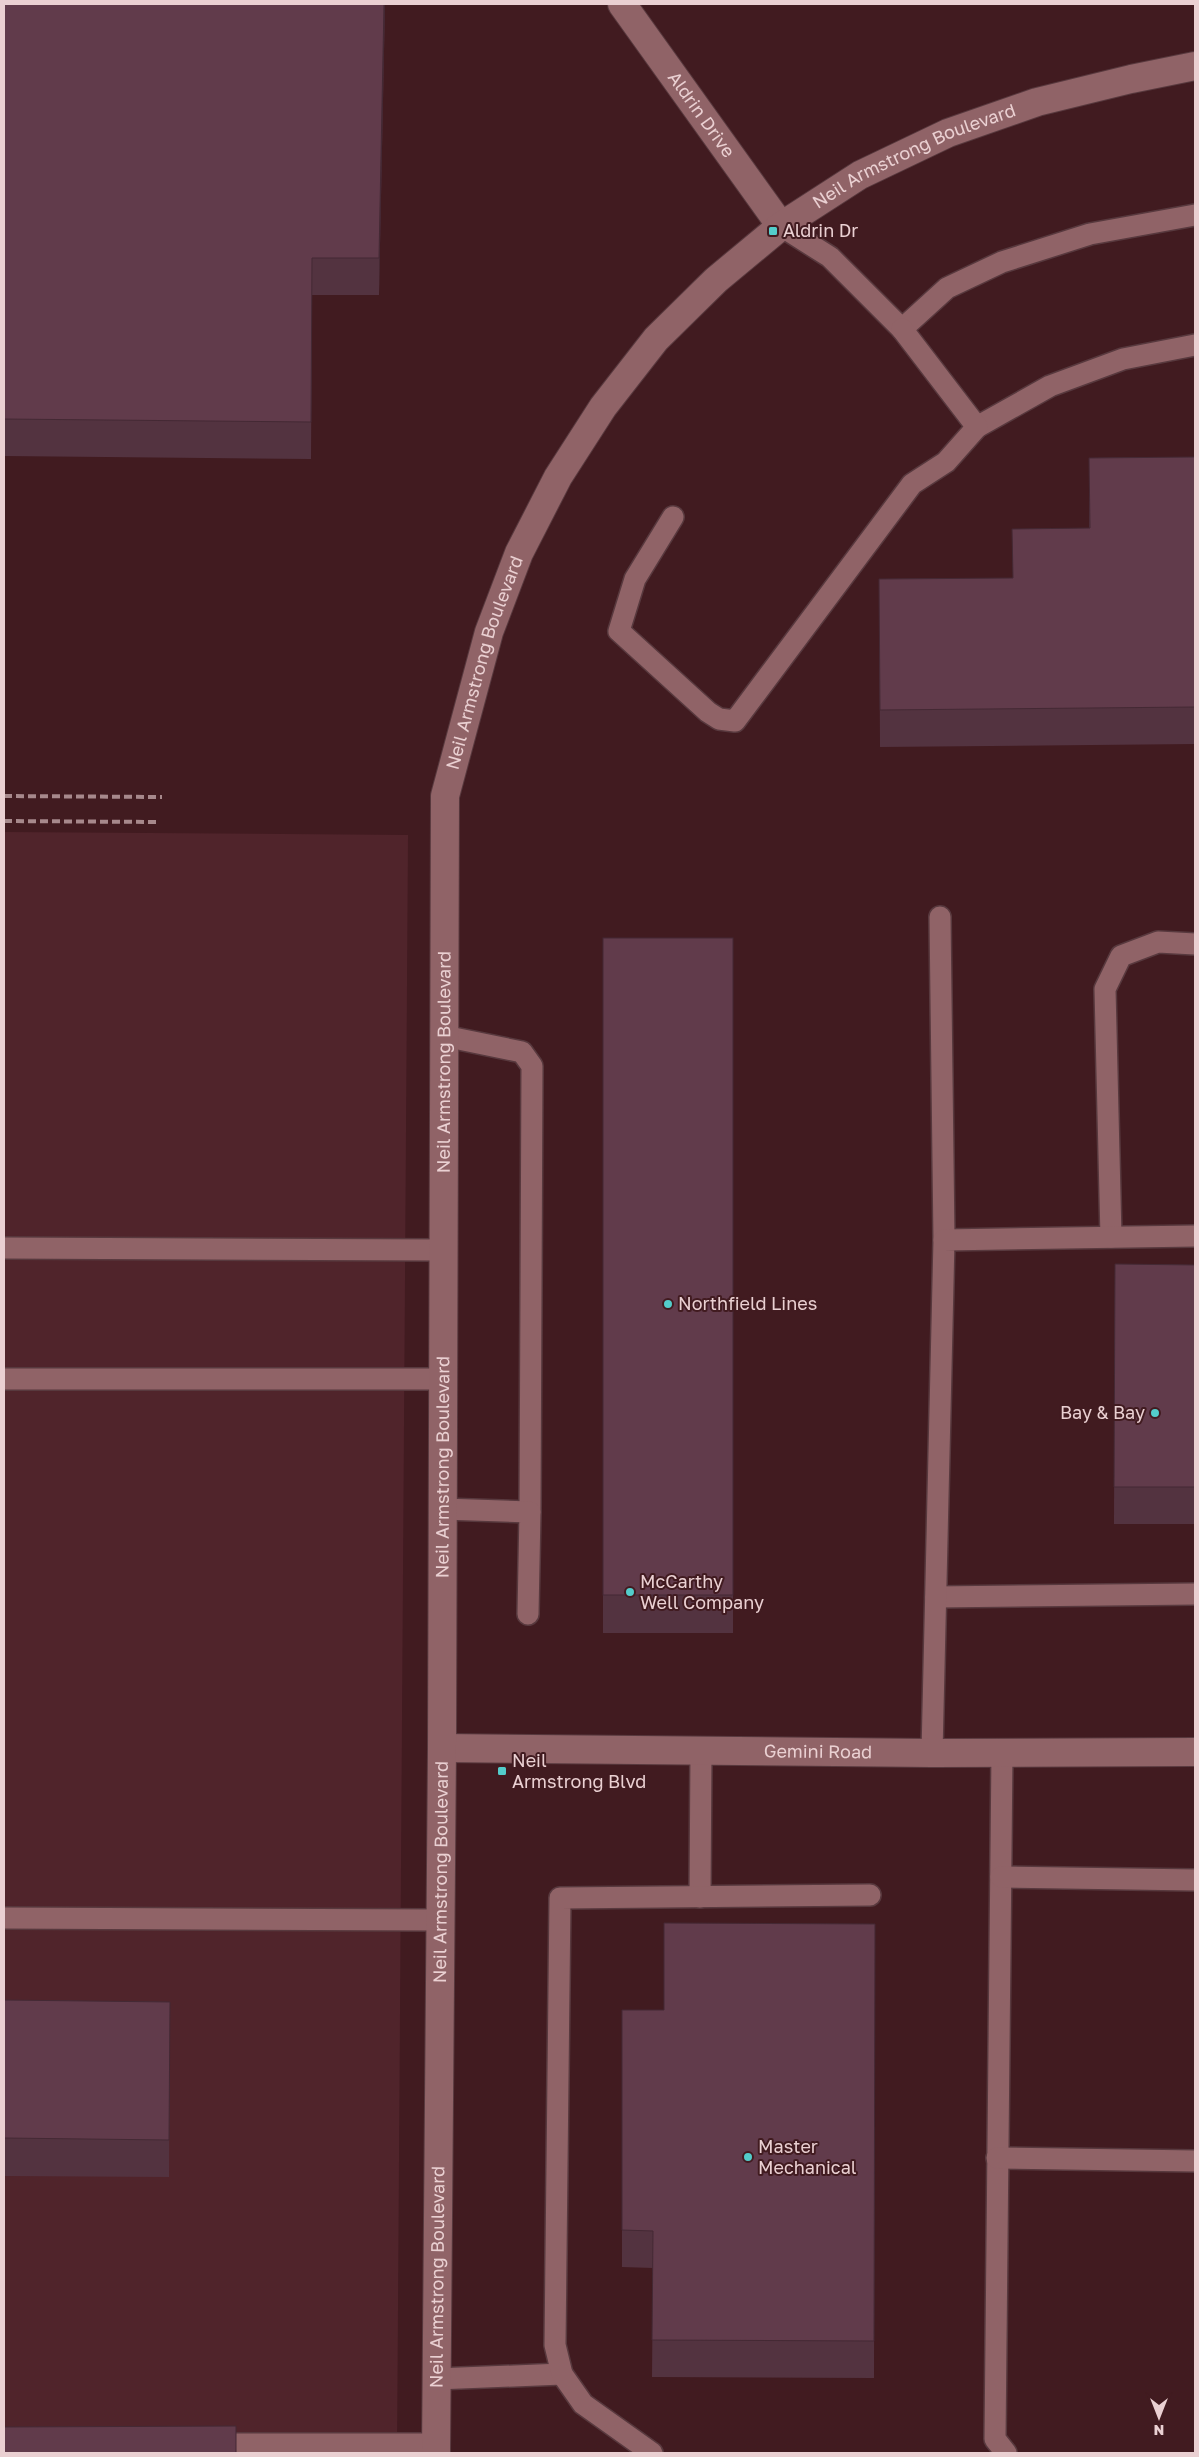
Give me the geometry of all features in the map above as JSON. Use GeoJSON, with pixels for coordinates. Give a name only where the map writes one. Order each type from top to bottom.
{"type":"FeatureCollection","features":[{"type":"Feature","properties":{"kind":"street","name":"Aldrin Drive"},"geometry":{"type":"LineString","coordinates":[[622,4],[781,226]]}},
{"type":"Feature","properties":{"kind":"street","name":"Neil Armstrong Boulevard"},"geometry":{"type":"LineString","coordinates":[[436,2449],[442,1748],[445,796],[490,632],[519,553],[558,477],[603,407],[656,339],[716,280],[781,226],[860,175],[948,133],[1037,102],[1130,79],[1195,66]]}},
{"type":"Feature","properties":{"kind":"street","name":"Gemini Road"},"geometry":{"type":"LineString","coordinates":[[442,1748],[932,1753],[1195,1752]]}},
{"type":"Feature","properties":{"kind":"lane"},"geometry":{"type":"LineString","coordinates":[[902,328],[947,288],[1002,262],[1090,234],[1195,215]]}},
{"type":"Feature","properties":{"kind":"lane"},"geometry":{"type":"LineString","coordinates":[[781,226],[830,257],[902,328],[977,427]]}},
{"type":"Feature","properties":{"kind":"lane"},"geometry":{"type":"LineString","coordinates":[[673,517],[635,579],[620,631],[708,712],[719,719],[735,721],[912,484],[946,462],[977,427],[1059,383],[1123,358],[1195,344]]}},
{"type":"Feature","properties":{"kind":"lane"},"geometry":{"type":"LineString","coordinates":[[932,1753],[944,1240],[940,917]]}},
{"type":"Feature","properties":{"kind":"lane"},"geometry":{"type":"LineString","coordinates":[[1111,1237],[1105,989],[1121,956],[1158,942],[1195,944]]}},
{"type":"Feature","properties":{"kind":"lane"},"geometry":{"type":"LineString","coordinates":[[444,1036],[522,1052],[532,1066],[528,1614]]}},
{"type":"Feature","properties":{"kind":"lane"},"geometry":{"type":"LineString","coordinates":[[944,1240],[1195,1236]]}},
{"type":"Feature","properties":{"kind":"lane"},"geometry":{"type":"LineString","coordinates":[[4,1248],[444,1250]]}},
{"type":"Feature","properties":{"kind":"lane"},"geometry":{"type":"LineString","coordinates":[[4,1378],[443,1379]]}},
{"type":"Feature","properties":{"kind":"lane"},"geometry":{"type":"LineString","coordinates":[[443,1509],[530,1512]]}},
{"type":"Feature","properties":{"kind":"lane"},"geometry":{"type":"LineString","coordinates":[[936,1597],[1195,1594]]}},
{"type":"Feature","properties":{"kind":"lane"},"geometry":{"type":"LineString","coordinates":[[700,1897],[701,1751]]}},
{"type":"Feature","properties":{"kind":"lane"},"geometry":{"type":"LineString","coordinates":[[1002,1753],[995,2438],[1006,2453]]}},
{"type":"Feature","properties":{"kind":"lane"},"geometry":{"type":"LineString","coordinates":[[1001,1877],[1195,1880]]}},
{"type":"Feature","properties":{"kind":"lane"},"geometry":{"type":"LineString","coordinates":[[652,2453],[583,2404],[562,2374],[555,2345],[560,1898],[870,1895]]}},
{"type":"Feature","properties":{"kind":"lane"},"geometry":{"type":"LineString","coordinates":[[4,1918],[440,1920]]}},
{"type":"Feature","properties":{"kind":"lane"},"geometry":{"type":"LineString","coordinates":[[997,2158],[1195,2161]]}},
{"type":"Feature","properties":{"kind":"lane"},"geometry":{"type":"LineString","coordinates":[[436,2379],[562,2374]]}},
{"type":"Feature","properties":{"kind":"lane"},"geometry":{"type":"LineString","coordinates":[[190,2444],[436,2449]]}},
{"type":"Feature","properties":{"kind":"shaded area"},"geometry":{"type":"Polygon","coordinates":[[[4,832],[408,835],[397,2453],[4,2453],[4,832]]]}},
{"type":"Feature","properties":{"kind":"building"},"geometry":{"type":"Polygon","coordinates":[[[4,4],[384,4],[379,258],[312,258],[311,422],[4,419],[4,4]]]}},
{"type":"Feature","properties":{"kind":"building"},"geometry":{"type":"Polygon","coordinates":[[[1195,457],[1195,707],[880,710],[879,579],[1013,578],[1012,529],[1090,528],[1089,458],[1195,457]]]}},
{"type":"Feature","properties":{"kind":"building","name":"Northfield Lines"},"geometry":{"type":"Polygon","coordinates":[[[603,938],[733,938],[733,1595],[603,1595],[603,938]]]}},
{"type":"Feature","properties":{"kind":"building","name":"Bay & Bay"},"geometry":{"type":"Polygon","coordinates":[[[1115,1264],[1195,1265],[1195,1487],[1114,1487],[1115,1264]]]}},
{"type":"Feature","properties":{"kind":"building","name":"Master Mechanical"},"geometry":{"type":"Polygon","coordinates":[[[664,1923],[875,1924],[874,2341],[652,2340],[653,2231],[622,2230],[622,2010],[664,2010],[664,1923]]]}},
{"type":"Feature","properties":{"kind":"building"},"geometry":{"type":"Polygon","coordinates":[[[4,2000],[170,2002],[169,2140],[4,2138],[4,2000]]]}},
{"type":"Feature","properties":{"kind":"building"},"geometry":{"type":"Polygon","coordinates":[[[236,2426],[236,2453],[4,2453],[4,2427],[236,2426]]]}},
{"type":"Feature","properties":{"kind":"railway"},"geometry":{"type":"LineString","coordinates":[[4,796],[162,797]]}},
{"type":"Feature","properties":{"kind":"railway"},"geometry":{"type":"LineString","coordinates":[[4,821],[157,822]]}},
{"type":"Feature","properties":{"kind":"place","name":"Aldrin Dr"},"geometry":{"type":"Point","coordinates":[773,231]}},
{"type":"Feature","properties":{"kind":"place","name":"Northfield Lines"},"geometry":{"type":"Point","coordinates":[668,1304]}},
{"type":"Feature","properties":{"kind":"place","name":"Bay & Bay"},"geometry":{"type":"Point","coordinates":[1155,1413]}},
{"type":"Feature","properties":{"kind":"place","name":"McCarthy Well Company"},"geometry":{"type":"Point","coordinates":[630,1592]}},
{"type":"Feature","properties":{"kind":"place","name":"Neil Armstrong Blvd"},"geometry":{"type":"Point","coordinates":[502,1771]}},
{"type":"Feature","properties":{"kind":"place","name":"Master Mechanical"},"geometry":{"type":"Point","coordinates":[748,2157]}}]}
